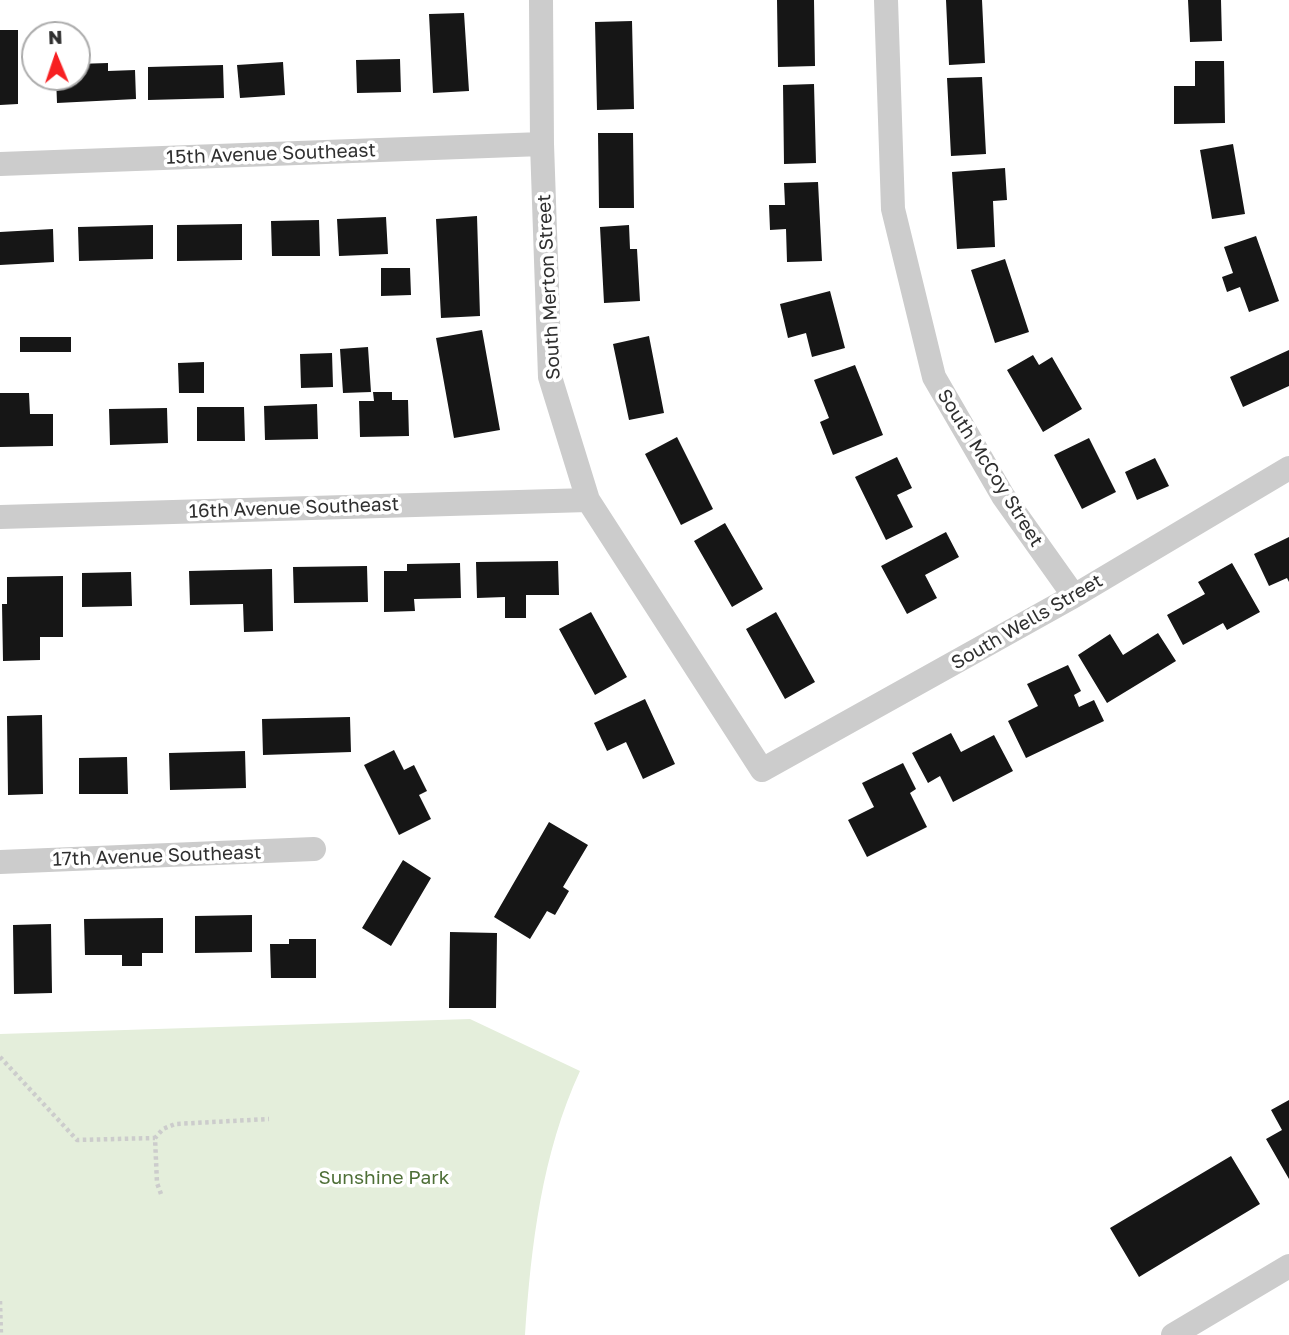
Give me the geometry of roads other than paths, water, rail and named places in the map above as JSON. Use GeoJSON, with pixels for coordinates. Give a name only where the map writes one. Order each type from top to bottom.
{"type":"FeatureCollection","features":[{"type":"Feature","properties":{"kind":"street","name":"South Merton Street"},"geometry":{"type":"LineString","coordinates":[[541,0],[542,144],[550,377],[588,500],[762,770]]}},
{"type":"Feature","properties":{"kind":"street","name":"South McCoy Street"},"geometry":{"type":"LineString","coordinates":[[886,0],[893,209],[934,377],[1003,496],[1074,596]]}},
{"type":"Feature","properties":{"kind":"street","name":"15th Avenue Southeast"},"geometry":{"type":"LineString","coordinates":[[0,164],[542,144]]}},
{"type":"Feature","properties":{"kind":"street","name":"South Wells Street"},"geometry":{"type":"LineString","coordinates":[[762,770],[1074,596],[1289,468]]}},
{"type":"Feature","properties":{"kind":"street","name":"16th Avenue Southeast"},"geometry":{"type":"LineString","coordinates":[[0,517],[588,500]]}},
{"type":"Feature","properties":{"kind":"street","name":"17th Avenue Southeast"},"geometry":{"type":"LineString","coordinates":[[0,862],[314,849]]}},
{"type":"Feature","properties":{"kind":"street"},"geometry":{"type":"LineString","coordinates":[[1173,1335],[1289,1266]]}},
{"type":"Feature","properties":{"kind":"park label","name":"Sunshine Park"},"geometry":{"type":"Point","coordinates":[384,1178]}}]}
